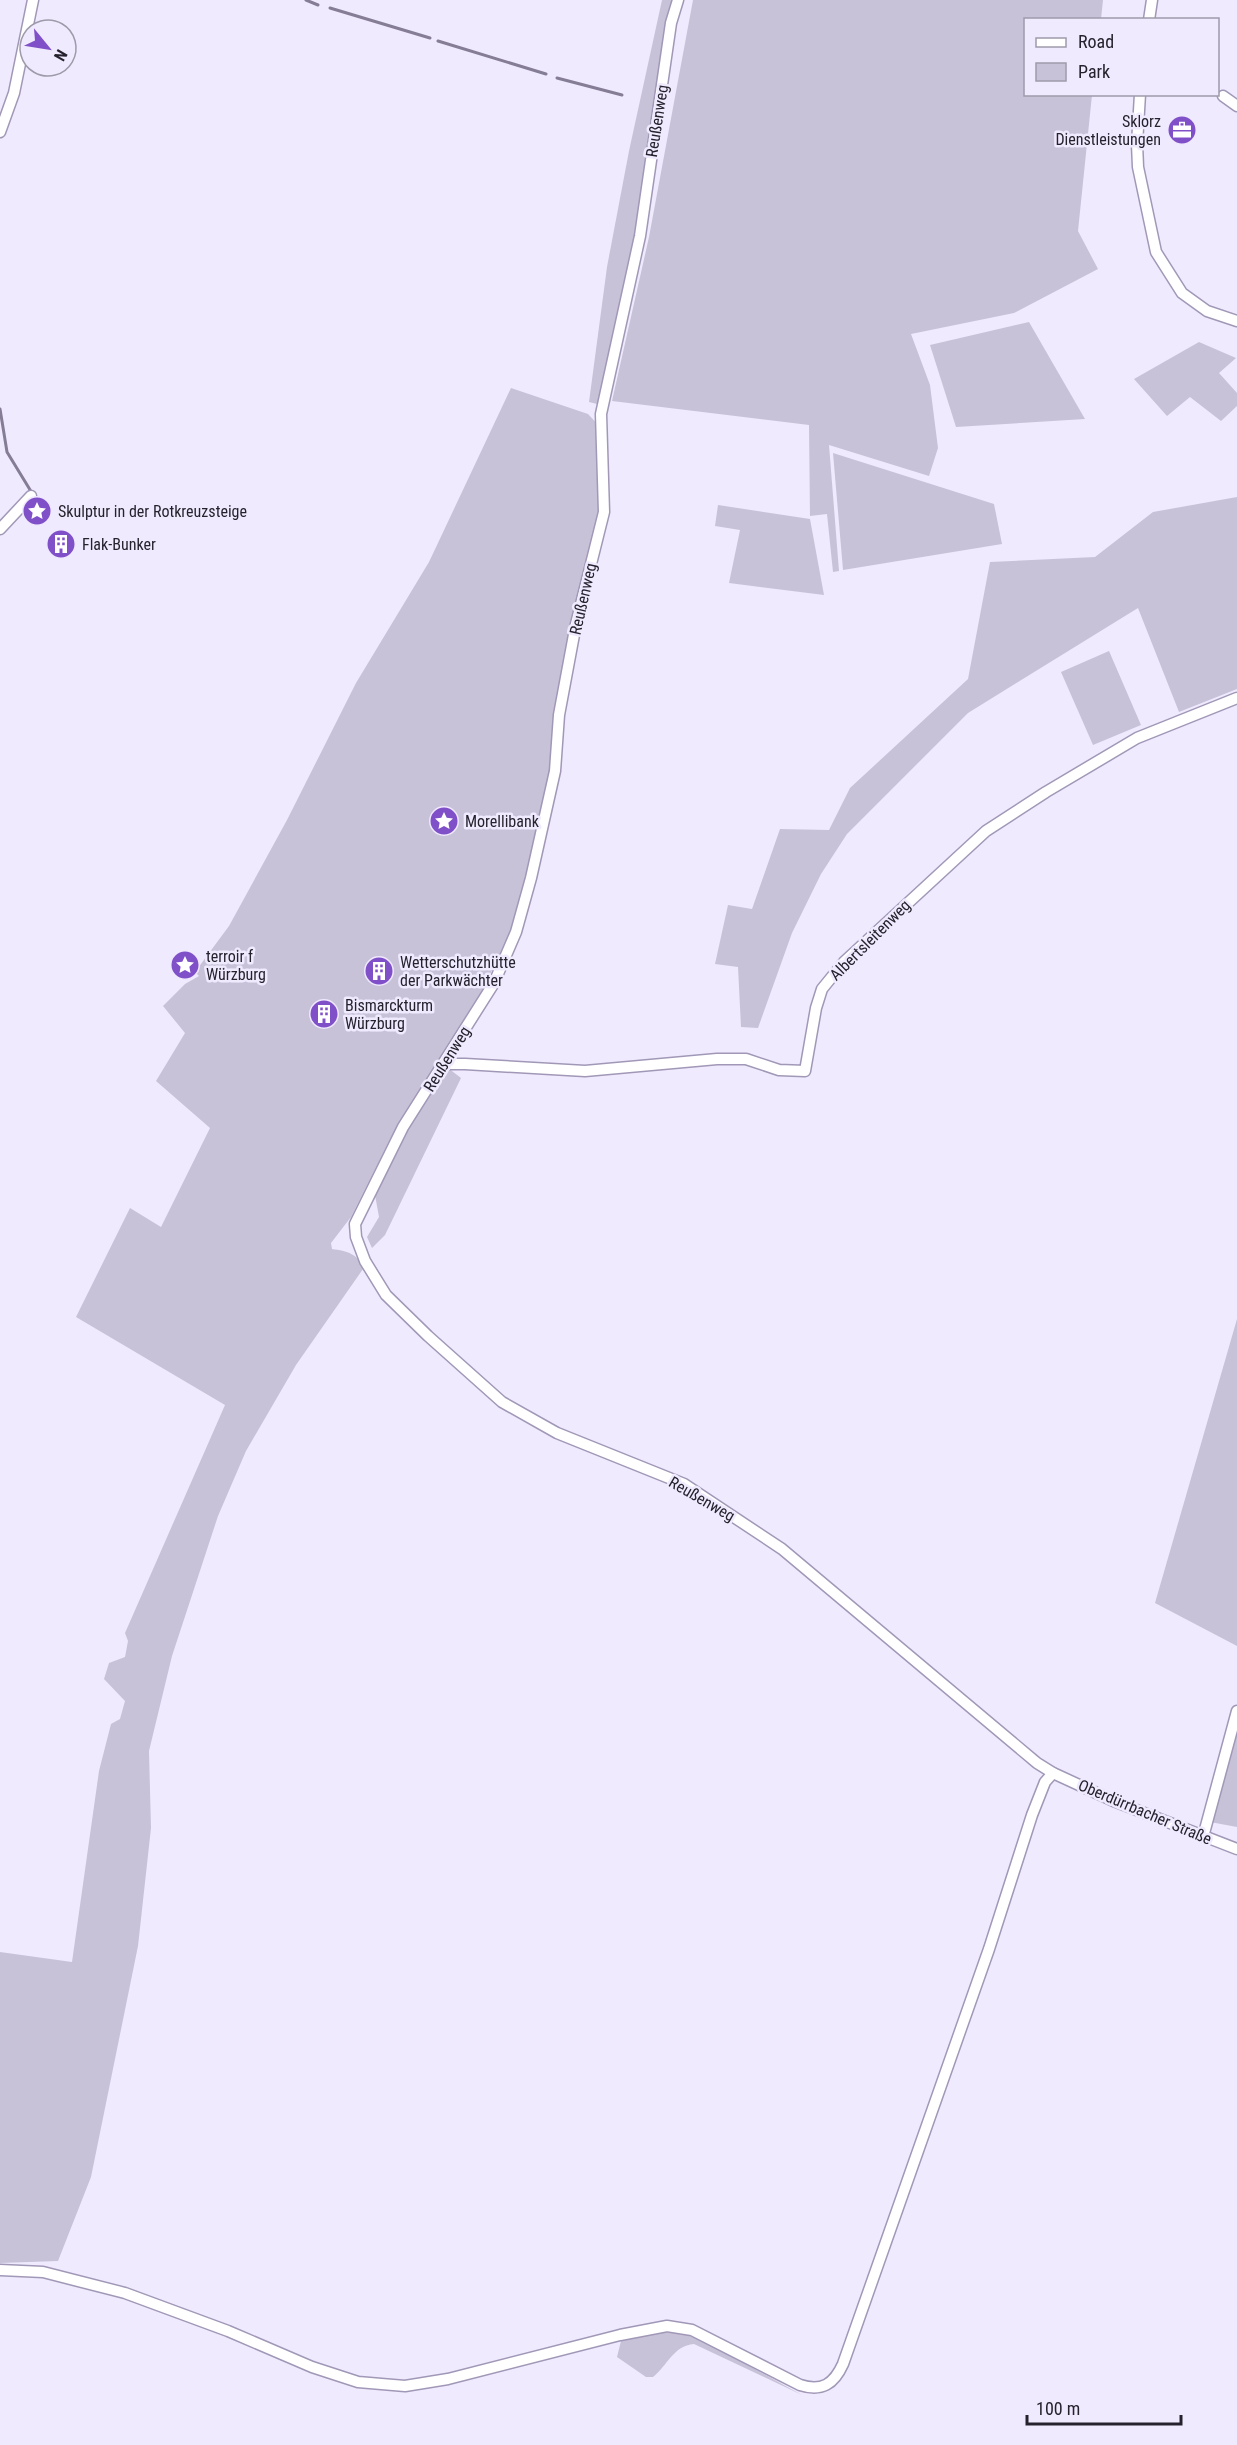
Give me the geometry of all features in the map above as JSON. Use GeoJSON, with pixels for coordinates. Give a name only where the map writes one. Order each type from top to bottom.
{"type":"FeatureCollection","features":[{"type":"Feature","properties":{"kind":"street"},"geometry":{"type":"LineString","coordinates":[[0,132],[14,93],[33,0]]}},
{"type":"Feature","properties":{"kind":"street","name":"Reußenweg"},"geometry":{"type":"LineString","coordinates":[[678,0],[672,23],[640,236],[602,414],[604,512],[576,624],[559,715],[555,771],[543,832],[516,932],[499,973],[403,1127],[355,1224],[356,1237],[365,1261],[386,1295],[502,1402],[557,1433],[684,1484],[782,1549],[945,1688],[1037,1763],[1053,1773]]}},
{"type":"Feature","properties":{"kind":"street"},"geometry":{"type":"LineString","coordinates":[[1149,18],[1152,0]]}},
{"type":"Feature","properties":{"kind":"street"},"geometry":{"type":"LineString","coordinates":[[1140,96],[1138,167],[1156,252],[1182,293],[1207,311],[1237,321]]}},
{"type":"Feature","properties":{"kind":"street"},"geometry":{"type":"LineString","coordinates":[[1223,96],[1237,106]]}},
{"type":"Feature","properties":{"kind":"street"},"geometry":{"type":"LineString","coordinates":[[0,529],[31,496]]}},
{"type":"Feature","properties":{"kind":"street","name":"Albertsleitenweg"},"geometry":{"type":"LineString","coordinates":[[444,1064],[585,1071],[717,1059],[746,1059],[779,1070],[805,1071],[816,1008],[822,989],[844,962],[986,831],[1137,738],[1237,698]]}},
{"type":"Feature","properties":{"kind":"street"},"geometry":{"type":"LineString","coordinates":[[1203,1837],[1237,1711]]}},
{"type":"Feature","properties":{"kind":"street"},"geometry":{"type":"LineString","coordinates":[[0,2270],[43,2272],[125,2293],[228,2331],[312,2367],[358,2382],[405,2386],[448,2379],[620,2335],[667,2326],[692,2330],[800,2385],[811,2389],[825,2387],[833,2381],[843,2364],[989,1949],[1032,1815],[1045,1782],[1053,1773]]}},
{"type":"Feature","properties":{"kind":"street","name":"Oberdürrbacher Straße"},"geometry":{"type":"LineString","coordinates":[[1053,1773],[1116,1802],[1237,1849]]}},
{"type":"Feature","properties":{"kind":"green space"},"geometry":{"type":"Polygon","coordinates":[[[662,0],[673,0],[639,211],[601,405],[589,402],[607,267],[629,151],[662,0]]]}},
{"type":"Feature","properties":{"kind":"green space"},"geometry":{"type":"Polygon","coordinates":[[[693,0],[1103,0],[1101,18],[1024,18],[1024,96],[1092,96],[1078,231],[1098,269],[1014,313],[911,334],[930,385],[938,448],[929,476],[829,445],[839,571],[833,572],[827,514],[810,516],[809,425],[612,401],[649,237],[693,0]]]}},
{"type":"Feature","properties":{"kind":"green space"},"geometry":{"type":"Polygon","coordinates":[[[1029,322],[1085,419],[956,427],[930,345],[1029,322]]]}},
{"type":"Feature","properties":{"kind":"green space"},"geometry":{"type":"Polygon","coordinates":[[[1199,342],[1236,358],[1219,373],[1237,393],[1237,406],[1221,421],[1190,397],[1167,416],[1134,379],[1199,342]]]}},
{"type":"Feature","properties":{"kind":"green space"},"geometry":{"type":"Polygon","coordinates":[[[511,388],[588,414],[601,428],[602,485],[597,520],[570,623],[554,713],[550,769],[537,837],[513,926],[475,1006],[390,1139],[351,1217],[331,1243],[332,1249],[347,1252],[359,1260],[363,1269],[296,1365],[246,1451],[218,1516],[172,1656],[149,1751],[151,1828],[138,1946],[91,2177],[58,2261],[0,2263],[0,1952],[72,1962],[99,1771],[111,1724],[120,1719],[125,1701],[104,1679],[109,1663],[125,1657],[128,1641],[125,1633],[225,1405],[76,1317],[130,1208],[161,1227],[210,1128],[156,1081],[185,1033],[163,1006],[185,984],[199,976],[195,972],[229,926],[287,820],[356,683],[429,562],[511,388]]]}},
{"type":"Feature","properties":{"kind":"green space"},"geometry":{"type":"Polygon","coordinates":[[[833,453],[994,504],[1002,544],[843,570],[833,453]]]}},
{"type":"Feature","properties":{"kind":"green space"},"geometry":{"type":"Polygon","coordinates":[[[1237,497],[1237,689],[1179,712],[1138,608],[968,713],[847,834],[821,874],[792,933],[758,1028],[741,1027],[738,967],[715,964],[728,905],[752,909],[780,829],[829,830],[850,788],[968,679],[990,562],[1095,557],[1153,512],[1237,497]]]}},
{"type":"Feature","properties":{"kind":"green space"},"geometry":{"type":"Polygon","coordinates":[[[718,505],[810,519],[824,595],[729,583],[740,530],[715,526],[718,505]]]}},
{"type":"Feature","properties":{"kind":"green space"},"geometry":{"type":"Polygon","coordinates":[[[1109,651],[1141,725],[1093,745],[1061,672],[1109,651]]]}},
{"type":"Feature","properties":{"kind":"green space"},"geometry":{"type":"Polygon","coordinates":[[[448,1068],[461,1078],[385,1235],[372,1248],[367,1237],[379,1217],[375,1195],[412,1121],[448,1068]]]}},
{"type":"Feature","properties":{"kind":"green space"},"geometry":{"type":"Polygon","coordinates":[[[1237,1319],[1237,1646],[1155,1603],[1237,1319]]]}},
{"type":"Feature","properties":{"kind":"green space"},"geometry":{"type":"Polygon","coordinates":[[[1237,1717],[1237,1827],[1210,1822],[1237,1717]]]}},
{"type":"Feature","properties":{"kind":"green space"},"geometry":{"type":"Polygon","coordinates":[[[680,2332],[696,2337],[802,2395],[694,2344],[676,2352],[653,2377],[646,2377],[617,2357],[621,2341],[651,2333],[680,2332]]]}},
{"type":"Feature","properties":{"kind":"waterway"},"geometry":{"type":"LineString","coordinates":[[306,0],[318,5]]}},
{"type":"Feature","properties":{"kind":"waterway"},"geometry":{"type":"LineString","coordinates":[[330,8],[430,38]]}},
{"type":"Feature","properties":{"kind":"waterway"},"geometry":{"type":"LineString","coordinates":[[438,41],[546,74]]}},
{"type":"Feature","properties":{"kind":"waterway"},"geometry":{"type":"LineString","coordinates":[[557,78],[622,95]]}},
{"type":"Feature","properties":{"kind":"waterway"},"geometry":{"type":"LineString","coordinates":[[0,409],[7,452],[32,493]]}},
{"type":"Feature","properties":{"kind":"place","name":"Sklorz Dienstleistungen"},"geometry":{"type":"Point","coordinates":[1182,130]}},
{"type":"Feature","properties":{"kind":"place","name":"Skulptur in der Rotkreuzsteige"},"geometry":{"type":"Point","coordinates":[37,511]}},
{"type":"Feature","properties":{"kind":"place","name":"Flak-Bunker"},"geometry":{"type":"Point","coordinates":[61,544]}},
{"type":"Feature","properties":{"kind":"place","name":"Morellibank"},"geometry":{"type":"Point","coordinates":[444,821]}},
{"type":"Feature","properties":{"kind":"place","name":"terroir f Würzburg"},"geometry":{"type":"Point","coordinates":[185,965]}},
{"type":"Feature","properties":{"kind":"place","name":"Wetterschutzhütte der Parkwächter"},"geometry":{"type":"Point","coordinates":[379,971]}},
{"type":"Feature","properties":{"kind":"place","name":"Bismarckturm Würzburg"},"geometry":{"type":"Point","coordinates":[324,1014]}}]}
